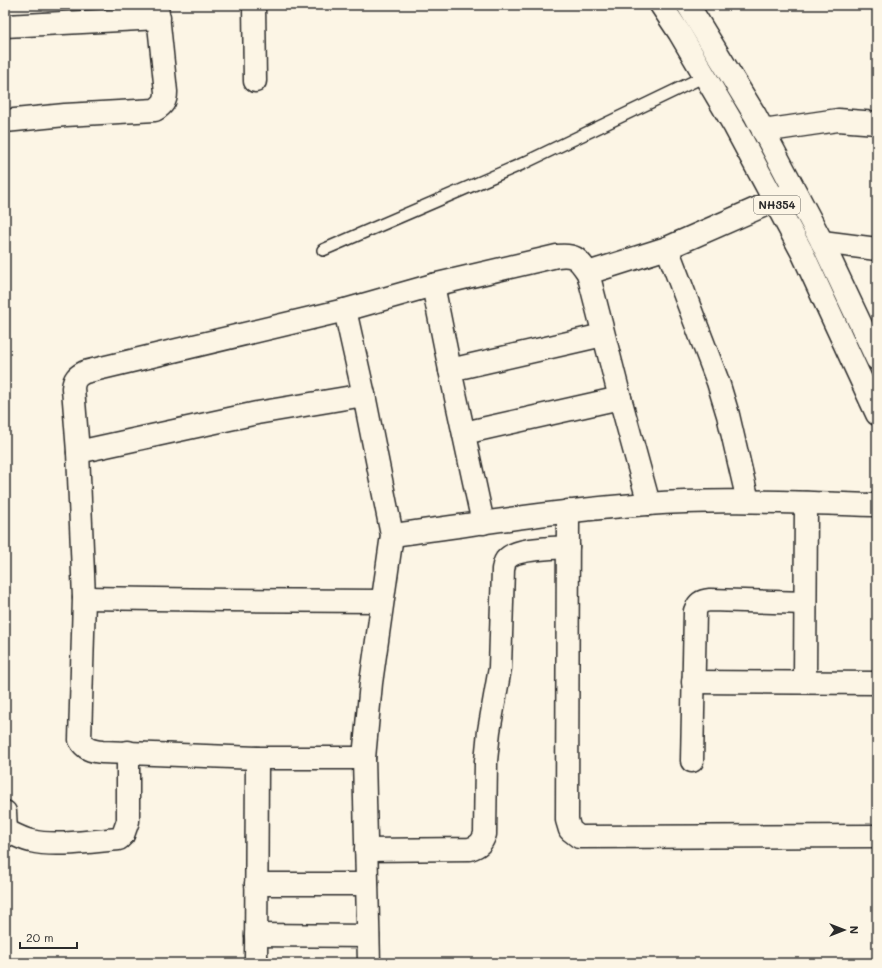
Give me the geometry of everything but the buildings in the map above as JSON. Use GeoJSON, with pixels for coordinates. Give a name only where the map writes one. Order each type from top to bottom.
{"type":"FeatureCollection","features":[{"type":"Feature","properties":{"kind":"main road"},"geometry":{"type":"LineString","coordinates":[[254,5],[255,81]]}},
{"type":"Feature","properties":{"kind":"main road","name":"NH354"},"geometry":{"type":"LineString","coordinates":[[661,5],[679,32],[735,127],[802,252],[877,414]]}},
{"type":"Feature","properties":{"kind":"main road","name":"NH354"},"geometry":{"type":"LineString","coordinates":[[688,5],[755,115],[822,242],[877,359]]}},
{"type":"Feature","properties":{"kind":"main road"},"geometry":{"type":"LineString","coordinates":[[5,26],[158,11],[166,92],[164,102],[156,110],[65,115],[5,121]]}},
{"type":"Feature","properties":{"kind":"main road"},"geometry":{"type":"LineString","coordinates":[[763,131],[816,122],[838,120],[877,123]]}},
{"type":"Feature","properties":{"kind":"main road"},"geometry":{"type":"LineString","coordinates":[[588,273],[667,248],[774,201],[794,190]]}},
{"type":"Feature","properties":{"kind":"main road"},"geometry":{"type":"LineString","coordinates":[[822,242],[877,249]]}},
{"type":"Feature","properties":{"kind":"main road"},"geometry":{"type":"LineString","coordinates":[[667,248],[718,382],[728,415],[748,501]]}},
{"type":"Feature","properties":{"kind":"main road"},"geometry":{"type":"LineString","coordinates":[[364,758],[257,758],[93,751],[84,747],[80,740],[84,598],[78,452],[73,388],[74,381],[78,376],[93,371],[345,310],[433,285],[557,256],[568,255],[575,257],[588,273],[603,335],[649,504]]}},
{"type":"Feature","properties":{"kind":"main road"},"geometry":{"type":"LineString","coordinates":[[433,285],[483,523]]}},
{"type":"Feature","properties":{"kind":"main road"},"geometry":{"type":"LineString","coordinates":[[345,310],[364,395],[392,536],[371,683],[364,758],[369,963],[383,963]]}},
{"type":"Feature","properties":{"kind":"main road"},"geometry":{"type":"LineString","coordinates":[[450,370],[603,335]]}},
{"type":"Feature","properties":{"kind":"main road"},"geometry":{"type":"LineString","coordinates":[[78,452],[257,413],[364,395]]}},
{"type":"Feature","properties":{"kind":"main road"},"geometry":{"type":"LineString","coordinates":[[464,433],[620,398]]}},
{"type":"Feature","properties":{"kind":"main road"},"geometry":{"type":"LineString","coordinates":[[392,536],[568,511],[649,504],[748,501],[877,505]]}},
{"type":"Feature","properties":{"kind":"main road"},"geometry":{"type":"LineString","coordinates":[[805,682],[806,503]]}},
{"type":"Feature","properties":{"kind":"main road"},"geometry":{"type":"LineString","coordinates":[[568,511],[569,608],[567,820],[570,830],[579,837],[877,836]]}},
{"type":"Feature","properties":{"kind":"main road"},"geometry":{"type":"LineString","coordinates":[[366,850],[470,849],[477,847],[482,842],[485,834],[486,761],[489,731],[500,668],[503,569],[506,560],[512,554],[520,551],[568,547]]}},
{"type":"Feature","properties":{"kind":"main road"},"geometry":{"type":"LineString","coordinates":[[84,598],[382,601]]}},
{"type":"Feature","properties":{"kind":"main road"},"geometry":{"type":"LineString","coordinates":[[692,761],[695,611],[697,605],[702,601],[710,600],[806,602]]}},
{"type":"Feature","properties":{"kind":"main road"},"geometry":{"type":"LineString","coordinates":[[694,682],[877,683]]}},
{"type":"Feature","properties":{"kind":"main road"},"geometry":{"type":"LineString","coordinates":[[5,812],[5,831],[37,843],[119,839],[128,821],[128,752]]}},
{"type":"Feature","properties":{"kind":"main road"},"geometry":{"type":"LineString","coordinates":[[256,963],[257,758]]}},
{"type":"Feature","properties":{"kind":"main road"},"geometry":{"type":"LineString","coordinates":[[256,884],[367,884]]}},
{"type":"Feature","properties":{"kind":"main road"},"geometry":{"type":"LineString","coordinates":[[256,935],[368,936]]}},
{"type":"Feature","properties":{"kind":"lane"},"geometry":{"type":"LineString","coordinates":[[323,250],[522,164],[705,76]]}}]}
